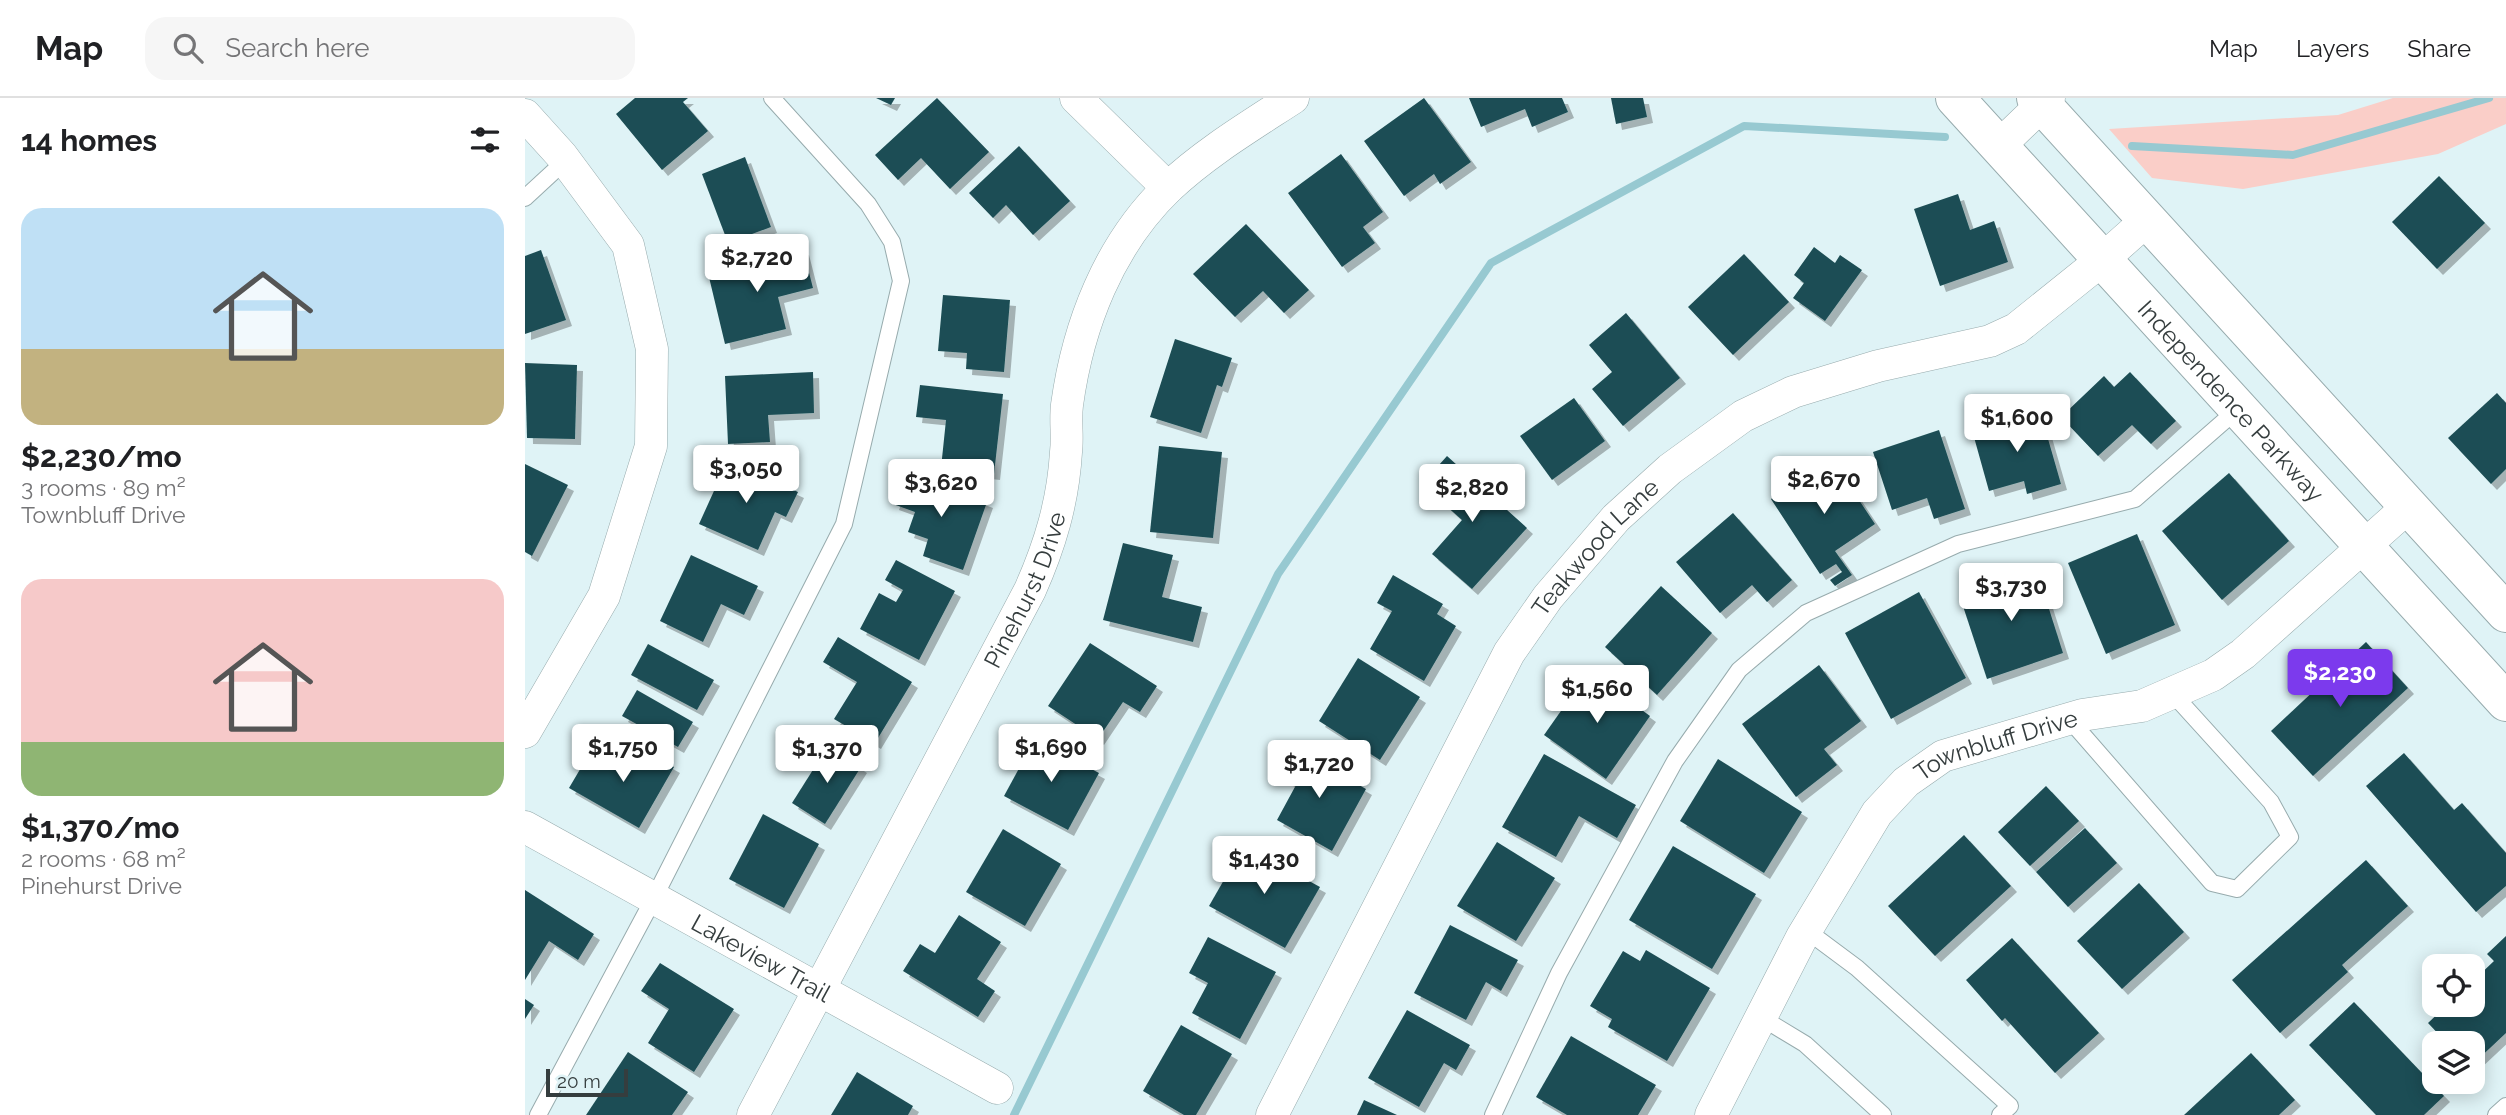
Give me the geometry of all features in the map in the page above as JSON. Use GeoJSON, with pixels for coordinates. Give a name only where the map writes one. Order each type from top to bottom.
{"type":"FeatureCollection","features":[{"type":"Feature","properties":{"kind":"main road","name":"Independence Parkway"},"geometry":{"type":"LineString","coordinates":[[1955,98],[2506,702]]}},
{"type":"Feature","properties":{"kind":"main road"},"geometry":{"type":"LineString","coordinates":[[2042,100],[2506,613]]}},
{"type":"Feature","properties":{"kind":"street"},"geometry":{"type":"LineString","coordinates":[[1076,98],[1168,188]]}},
{"type":"Feature","properties":{"kind":"street","name":"Pinehurst Drive"},"geometry":{"type":"LineString","coordinates":[[753,1115],[1030,590],[1048,550],[1064,483],[1066,411],[1072,367],[1086,320],[1104,276],[1136,224],[1168,188],[1239,133],[1293,98]]}},
{"type":"Feature","properties":{"kind":"street"},"geometry":{"type":"LineString","coordinates":[[1999,146],[2042,100]]}},
{"type":"Feature","properties":{"kind":"street"},"geometry":{"type":"LineString","coordinates":[[525,116],[565,161],[628,245],[652,349],[650,446],[604,596],[525,732]]}},
{"type":"Feature","properties":{"kind":"street","name":"Teakwood Lane"},"geometry":{"type":"LineString","coordinates":[[1272,1115],[1509,653],[1548,597],[1616,518],[1670,469],[1743,416],[1793,392],[1878,366],[1990,341],[2016,329],[2102,260],[2147,219]]}},
{"type":"Feature","properties":{"kind":"street","name":"Townbluff Drive"},"geometry":{"type":"LineString","coordinates":[[1711,1115],[1806,930],[1877,813],[1906,782],[1943,756],[2069,719],[2142,706],[2213,675],[2243,654],[2409,506]]}},
{"type":"Feature","properties":{"kind":"street","name":"Lakeview Trail"},"geometry":{"type":"LineString","coordinates":[[525,827],[997,1088]]}},
{"type":"Feature","properties":{"kind":"lane"},"geometry":{"type":"LineString","coordinates":[[538,1115],[654,898],[844,524],[901,281],[892,242],[868,204],[772,98]]}},
{"type":"Feature","properties":{"kind":"lane"},"geometry":{"type":"LineString","coordinates":[[525,198],[565,161]]}},
{"type":"Feature","properties":{"kind":"lane"},"geometry":{"type":"LineString","coordinates":[[1493,1115],[1559,973],[1675,761],[1739,670],[1806,613],[1958,544],[2135,499],[2238,408]]}},
{"type":"Feature","properties":{"kind":"lane"},"geometry":{"type":"LineString","coordinates":[[2069,719],[2212,883],[2237,889],[2290,837],[2271,802],[2173,694]]}},
{"type":"Feature","properties":{"kind":"lane"},"geometry":{"type":"LineString","coordinates":[[1806,930],[1857,968],[2010,1106],[2000,1115]]}},
{"type":"Feature","properties":{"kind":"lane"},"geometry":{"type":"LineString","coordinates":[[1762,1018],[1805,1044],[1883,1115]]}},
{"type":"Feature","properties":{"kind":"lane"},"geometry":{"type":"LineString","coordinates":[[2497,1115],[2506,1106]]}},
{"type":"Feature","properties":{"kind":"shaded area"},"geometry":{"type":"Polygon","coordinates":[[[2393,98],[2506,98],[2506,124],[2438,154],[2243,189],[2152,178],[2109,129],[2338,115],[2393,98]]]}},
{"type":"Feature","properties":{"kind":"building"},"geometry":{"type":"Polygon","coordinates":[[[635,98],[688,98],[683,102],[708,131],[662,170],[616,114],[635,98]]]}},
{"type":"Feature","properties":{"kind":"building"},"geometry":{"type":"Polygon","coordinates":[[[876,98],[895,98],[891,105],[876,98]]]}},
{"type":"Feature","properties":{"kind":"building"},"geometry":{"type":"Polygon","coordinates":[[[937,98],[989,152],[950,189],[921,158],[898,180],[875,155],[937,98]]]}},
{"type":"Feature","properties":{"kind":"building"},"geometry":{"type":"Polygon","coordinates":[[[1424,98],[1471,162],[1440,184],[1434,174],[1404,196],[1364,141],[1424,98]]]}},
{"type":"Feature","properties":{"kind":"building"},"geometry":{"type":"Polygon","coordinates":[[[1469,98],[1562,98],[1568,112],[1532,127],[1525,109],[1481,127],[1469,98]]]}},
{"type":"Feature","properties":{"kind":"building"},"geometry":{"type":"Polygon","coordinates":[[[1611,98],[1643,98],[1647,117],[1616,124],[1611,98]]]}},
{"type":"Feature","properties":{"kind":"building"},"geometry":{"type":"Polygon","coordinates":[[[1019,146],[1070,201],[1033,235],[1006,205],[993,218],[969,193],[1019,146]]]}},
{"type":"Feature","properties":{"kind":"building"},"geometry":{"type":"Polygon","coordinates":[[[1341,154],[1383,212],[1363,227],[1375,243],[1342,267],[1288,193],[1341,154]]]}},
{"type":"Feature","properties":{"kind":"building"},"geometry":{"type":"Polygon","coordinates":[[[745,157],[771,227],[728,243],[702,174],[745,157]]]}},
{"type":"Feature","properties":{"kind":"building"},"geometry":{"type":"Polygon","coordinates":[[[2439,176],[2485,223],[2437,269],[2392,222],[2439,176]]]}},
{"type":"Feature","properties":{"kind":"building"},"geometry":{"type":"Polygon","coordinates":[[[1958,194],[1970,230],[1994,221],[2008,262],[1940,286],[1914,209],[1958,194]]]}},
{"type":"Feature","properties":{"kind":"building"},"geometry":{"type":"Polygon","coordinates":[[[1246,224],[1309,290],[1284,313],[1263,291],[1235,317],[1193,274],[1246,224]]]}},
{"type":"Feature","properties":{"kind":"building"},"geometry":{"type":"Polygon","coordinates":[[[1814,247],[1835,263],[1840,255],[1862,270],[1825,321],[1793,298],[1804,283],[1794,275],[1814,247]]]}},
{"type":"Feature","properties":{"kind":"building"},"geometry":{"type":"Polygon","coordinates":[[[803,249],[813,288],[778,297],[786,329],[725,344],[708,273],[803,249]]]}},
{"type":"Feature","properties":{"kind":"building"},"geometry":{"type":"Polygon","coordinates":[[[541,250],[566,320],[525,334],[525,256],[541,250]]]}},
{"type":"Feature","properties":{"kind":"building"},"geometry":{"type":"Polygon","coordinates":[[[1744,254],[1789,302],[1733,355],[1688,307],[1744,254]]]}},
{"type":"Feature","properties":{"kind":"building"},"geometry":{"type":"Polygon","coordinates":[[[943,295],[1010,300],[1004,372],[966,369],[967,353],[938,351],[943,295]]]}},
{"type":"Feature","properties":{"kind":"building"},"geometry":{"type":"Polygon","coordinates":[[[1626,313],[1680,378],[1623,426],[1592,389],[1612,372],[1589,345],[1626,313]]]}},
{"type":"Feature","properties":{"kind":"building"},"geometry":{"type":"Polygon","coordinates":[[[1175,339],[1232,358],[1222,387],[1217,385],[1201,433],[1150,417],[1175,339]]]}},
{"type":"Feature","properties":{"kind":"building"},"geometry":{"type":"Polygon","coordinates":[[[525,363],[577,365],[575,439],[527,438],[525,363]]]}},
{"type":"Feature","properties":{"kind":"building"},"geometry":{"type":"Polygon","coordinates":[[[813,372],[814,413],[768,415],[770,442],[728,444],[725,376],[813,372]]]}},
{"type":"Feature","properties":{"kind":"building"},"geometry":{"type":"Polygon","coordinates":[[[2130,372],[2176,421],[2151,444],[2132,425],[2098,456],[2061,417],[2104,376],[2114,387],[2130,372]]]}},
{"type":"Feature","properties":{"kind":"building"},"geometry":{"type":"Polygon","coordinates":[[[920,385],[1003,394],[994,474],[941,468],[946,420],[916,417],[920,385]]]}},
{"type":"Feature","properties":{"kind":"building"},"geometry":{"type":"Polygon","coordinates":[[[2497,393],[2506,403],[2506,469],[2491,484],[2448,438],[2497,393]]]}},
{"type":"Feature","properties":{"kind":"building"},"geometry":{"type":"Polygon","coordinates":[[[1574,398],[1605,441],[1552,480],[1520,436],[1574,398]]]}},
{"type":"Feature","properties":{"kind":"building"},"geometry":{"type":"Polygon","coordinates":[[[2040,411],[2061,484],[2027,494],[2024,481],[1989,491],[1972,430],[2040,411]]]}},
{"type":"Feature","properties":{"kind":"building"},"geometry":{"type":"Polygon","coordinates":[[[1939,430],[1965,509],[1934,519],[1927,498],[1892,510],[1873,452],[1939,430]]]}},
{"type":"Feature","properties":{"kind":"building"},"geometry":{"type":"Polygon","coordinates":[[[1159,446],[1222,452],[1213,538],[1150,532],[1159,446]]]}},
{"type":"Feature","properties":{"kind":"building"},"geometry":{"type":"Polygon","coordinates":[[[1447,456],[1527,528],[1472,589],[1432,554],[1462,520],[1422,484],[1447,456]]]}},
{"type":"Feature","properties":{"kind":"building"},"geometry":{"type":"Polygon","coordinates":[[[1831,458],[1875,524],[1835,551],[1852,575],[1835,586],[1830,580],[1842,572],[1836,564],[1820,574],[1771,499],[1831,458]]]}},
{"type":"Feature","properties":{"kind":"building"},"geometry":{"type":"Polygon","coordinates":[[[728,460],[798,492],[786,517],[775,512],[758,550],[699,524],[728,460]]]}},
{"type":"Feature","properties":{"kind":"building"},"geometry":{"type":"Polygon","coordinates":[[[525,464],[568,485],[532,556],[525,552],[525,464]]]}},
{"type":"Feature","properties":{"kind":"building"},"geometry":{"type":"Polygon","coordinates":[[[905,472],[987,502],[963,570],[923,556],[928,539],[908,532],[915,512],[893,504],[905,472]]]}},
{"type":"Feature","properties":{"kind":"building"},"geometry":{"type":"Polygon","coordinates":[[[2229,473],[2289,541],[2222,600],[2162,531],[2229,473]]]}},
{"type":"Feature","properties":{"kind":"building"},"geometry":{"type":"Polygon","coordinates":[[[1733,513],[1792,580],[1767,602],[1752,585],[1720,613],[1676,562],[1733,513]]]}},
{"type":"Feature","properties":{"kind":"building"},"geometry":{"type":"Polygon","coordinates":[[[2137,534],[2175,625],[2106,654],[2068,563],[2137,534]]]}},
{"type":"Feature","properties":{"kind":"building"},"geometry":{"type":"Polygon","coordinates":[[[1123,543],[1173,555],[1162,597],[1202,607],[1193,642],[1103,620],[1123,543]]]}},
{"type":"Feature","properties":{"kind":"building"},"geometry":{"type":"Polygon","coordinates":[[[691,555],[758,586],[744,615],[721,604],[703,642],[660,621],[691,555]]]}},
{"type":"Feature","properties":{"kind":"building"},"geometry":{"type":"Polygon","coordinates":[[[896,560],[955,591],[919,660],[860,629],[879,593],[896,602],[903,590],[885,580],[896,560]]]}},
{"type":"Feature","properties":{"kind":"building"},"geometry":{"type":"Polygon","coordinates":[[[2036,568],[2063,653],[1987,679],[1959,594],[2036,568]]]}},
{"type":"Feature","properties":{"kind":"building"},"geometry":{"type":"Polygon","coordinates":[[[1393,575],[1443,604],[1437,614],[1456,626],[1424,681],[1370,649],[1392,611],[1377,603],[1393,575]]]}},
{"type":"Feature","properties":{"kind":"building"},"geometry":{"type":"Polygon","coordinates":[[[1661,586],[1712,633],[1657,695],[1605,647],[1661,586]]]}},
{"type":"Feature","properties":{"kind":"building"},"geometry":{"type":"Polygon","coordinates":[[[1919,592],[1966,678],[1891,719],[1845,633],[1919,592]]]}},
{"type":"Feature","properties":{"kind":"building"},"geometry":{"type":"Polygon","coordinates":[[[838,637],[912,682],[875,743],[834,719],[857,682],[823,662],[838,637]]]}},
{"type":"Feature","properties":{"kind":"building"},"geometry":{"type":"Polygon","coordinates":[[[2366,642],[2408,688],[2313,776],[2271,731],[2366,642]]]}},
{"type":"Feature","properties":{"kind":"building"},"geometry":{"type":"Polygon","coordinates":[[[1090,643],[1157,686],[1140,712],[1123,702],[1098,739],[1048,706],[1090,643]]]}},
{"type":"Feature","properties":{"kind":"building"},"geometry":{"type":"Polygon","coordinates":[[[648,644],[714,680],[697,710],[631,675],[648,644]]]}},
{"type":"Feature","properties":{"kind":"building"},"geometry":{"type":"Polygon","coordinates":[[[1358,658],[1420,697],[1380,760],[1319,721],[1358,658]]]}},
{"type":"Feature","properties":{"kind":"building"},"geometry":{"type":"Polygon","coordinates":[[[1819,665],[1861,721],[1824,749],[1837,765],[1796,797],[1742,724],[1819,665]]]}},
{"type":"Feature","properties":{"kind":"building"},"geometry":{"type":"Polygon","coordinates":[[[1589,671],[1650,716],[1606,779],[1544,735],[1589,671]]]}},
{"type":"Feature","properties":{"kind":"building"},"geometry":{"type":"Polygon","coordinates":[[[637,690],[693,722],[678,747],[622,716],[637,690]]]}},
{"type":"Feature","properties":{"kind":"building"},"geometry":{"type":"Polygon","coordinates":[[[1035,739],[1099,773],[1068,830],[1004,796],[1035,739]]]}},
{"type":"Feature","properties":{"kind":"building"},"geometry":{"type":"Polygon","coordinates":[[[828,746],[861,767],[825,824],[792,803],[828,746]]]}},
{"type":"Feature","properties":{"kind":"building"},"geometry":{"type":"Polygon","coordinates":[[[639,747],[674,767],[639,828],[569,788],[592,749],[626,769],[639,747]]]}},
{"type":"Feature","properties":{"kind":"building"},"geometry":{"type":"Polygon","coordinates":[[[1296,749],[1366,789],[1332,851],[1277,820],[1296,785],[1280,776],[1296,749]]]}},
{"type":"Feature","properties":{"kind":"building"},"geometry":{"type":"Polygon","coordinates":[[[2404,753],[2454,810],[2462,803],[2506,853],[2506,886],[2476,912],[2366,786],[2404,753]]]}},
{"type":"Feature","properties":{"kind":"building"},"geometry":{"type":"Polygon","coordinates":[[[1544,754],[1636,805],[1617,838],[1579,816],[1556,857],[1502,827],[1544,754]]]}},
{"type":"Feature","properties":{"kind":"building"},"geometry":{"type":"Polygon","coordinates":[[[1718,759],[1802,812],[1764,873],[1680,821],[1718,759]]]}},
{"type":"Feature","properties":{"kind":"building"},"geometry":{"type":"Polygon","coordinates":[[[2046,786],[2079,821],[2030,866],[1998,832],[2046,786]]]}},
{"type":"Feature","properties":{"kind":"building"},"geometry":{"type":"Polygon","coordinates":[[[763,814],[819,844],[784,908],[729,879],[763,814]]]}},
{"type":"Feature","properties":{"kind":"building"},"geometry":{"type":"Polygon","coordinates":[[[2085,828],[2117,863],[2068,907],[2036,872],[2085,828]]]}},
{"type":"Feature","properties":{"kind":"building"},"geometry":{"type":"Polygon","coordinates":[[[1003,829],[1061,864],[1025,926],[966,892],[1003,829]]]}},
{"type":"Feature","properties":{"kind":"building"},"geometry":{"type":"Polygon","coordinates":[[[1964,835],[2011,886],[1935,956],[1888,906],[1964,835]]]}},
{"type":"Feature","properties":{"kind":"building"},"geometry":{"type":"Polygon","coordinates":[[[1497,842],[1555,878],[1516,941],[1457,906],[1497,842]]]}},
{"type":"Feature","properties":{"kind":"building"},"geometry":{"type":"Polygon","coordinates":[[[1244,845],[1320,887],[1285,948],[1209,906],[1244,845]]]}},
{"type":"Feature","properties":{"kind":"building"},"geometry":{"type":"Polygon","coordinates":[[[1673,846],[1756,894],[1712,969],[1629,920],[1673,846]]]}},
{"type":"Feature","properties":{"kind":"building"},"geometry":{"type":"Polygon","coordinates":[[[2366,860],[2408,906],[2342,965],[2348,972],[2280,1033],[2232,980],[2366,860]]]}},
{"type":"Feature","properties":{"kind":"building"},"geometry":{"type":"Polygon","coordinates":[[[2139,883],[2184,932],[2122,989],[2077,941],[2139,883]]]}},
{"type":"Feature","properties":{"kind":"building"},"geometry":{"type":"Polygon","coordinates":[[[525,890],[594,934],[578,960],[549,941],[525,980],[525,890]]]}},
{"type":"Feature","properties":{"kind":"building"},"geometry":{"type":"Polygon","coordinates":[[[959,915],[1001,942],[977,979],[995,991],[978,1017],[903,971],[920,944],[935,953],[959,915]]]}},
{"type":"Feature","properties":{"kind":"building"},"geometry":{"type":"Polygon","coordinates":[[[1450,925],[1518,960],[1501,991],[1486,982],[1466,1020],[1414,993],[1450,925]]]}},
{"type":"Feature","properties":{"kind":"building"},"geometry":{"type":"Polygon","coordinates":[[[2506,936],[2506,1033],[2485,1053],[2485,1031],[2436,1031],[2428,1023],[2434,1017],[2485,1017],[2485,970],[2494,961],[2487,954],[2506,936]]]}},
{"type":"Feature","properties":{"kind":"building"},"geometry":{"type":"Polygon","coordinates":[[[1208,937],[1276,972],[1240,1039],[1192,1013],[1208,983],[1189,973],[1208,937]]]}},
{"type":"Feature","properties":{"kind":"building"},"geometry":{"type":"Polygon","coordinates":[[[2012,938],[2099,1033],[2055,1073],[2005,1018],[2002,1021],[1966,980],[2012,938]]]}},
{"type":"Feature","properties":{"kind":"building"},"geometry":{"type":"Polygon","coordinates":[[[1646,950],[1710,988],[1667,1061],[1608,1027],[1612,1019],[1590,1006],[1623,951],[1640,961],[1646,950]]]}},
{"type":"Feature","properties":{"kind":"building"},"geometry":{"type":"Polygon","coordinates":[[[660,963],[734,1009],[694,1072],[648,1043],[669,1009],[641,991],[660,963]]]}},
{"type":"Feature","properties":{"kind":"building"},"geometry":{"type":"Polygon","coordinates":[[[525,999],[534,1005],[525,1019],[525,999]]]}},
{"type":"Feature","properties":{"kind":"building"},"geometry":{"type":"Polygon","coordinates":[[[2354,1002],[2422,1073],[2422,1094],[2444,1096],[2424,1115],[2376,1115],[2309,1045],[2354,1002]]]}},
{"type":"Feature","properties":{"kind":"building"},"geometry":{"type":"Polygon","coordinates":[[[1407,1010],[1470,1045],[1456,1070],[1444,1063],[1419,1107],[1368,1078],[1407,1010]]]}},
{"type":"Feature","properties":{"kind":"building"},"geometry":{"type":"Polygon","coordinates":[[[1181,1025],[1232,1054],[1196,1115],[1184,1115],[1143,1091],[1181,1025]]]}},
{"type":"Feature","properties":{"kind":"building"},"geometry":{"type":"Polygon","coordinates":[[[1571,1036],[1656,1085],[1638,1115],[1567,1115],[1536,1097],[1571,1036]]]}},
{"type":"Feature","properties":{"kind":"building"},"geometry":{"type":"Polygon","coordinates":[[[628,1052],[688,1092],[672,1115],[586,1115],[628,1052]]]}},
{"type":"Feature","properties":{"kind":"building"},"geometry":{"type":"Polygon","coordinates":[[[2251,1053],[2295,1100],[2279,1115],[2184,1115],[2251,1053]]]}},
{"type":"Feature","properties":{"kind":"building"},"geometry":{"type":"Polygon","coordinates":[[[857,1072],[913,1106],[908,1115],[831,1115],[857,1072]]]}},
{"type":"Feature","properties":{"kind":"building"},"geometry":{"type":"Polygon","coordinates":[[[1364,1100],[1397,1115],[1357,1115],[1364,1100]]]}},
{"type":"Feature","properties":{"kind":"waterway"},"geometry":{"type":"LineString","coordinates":[[2132,146],[2293,155],[2489,98]]}},
{"type":"Feature","properties":{"kind":"waterway"},"geometry":{"type":"LineString","coordinates":[[1014,1115],[1278,574],[1491,263],[1744,126],[1945,137]]}}]}
